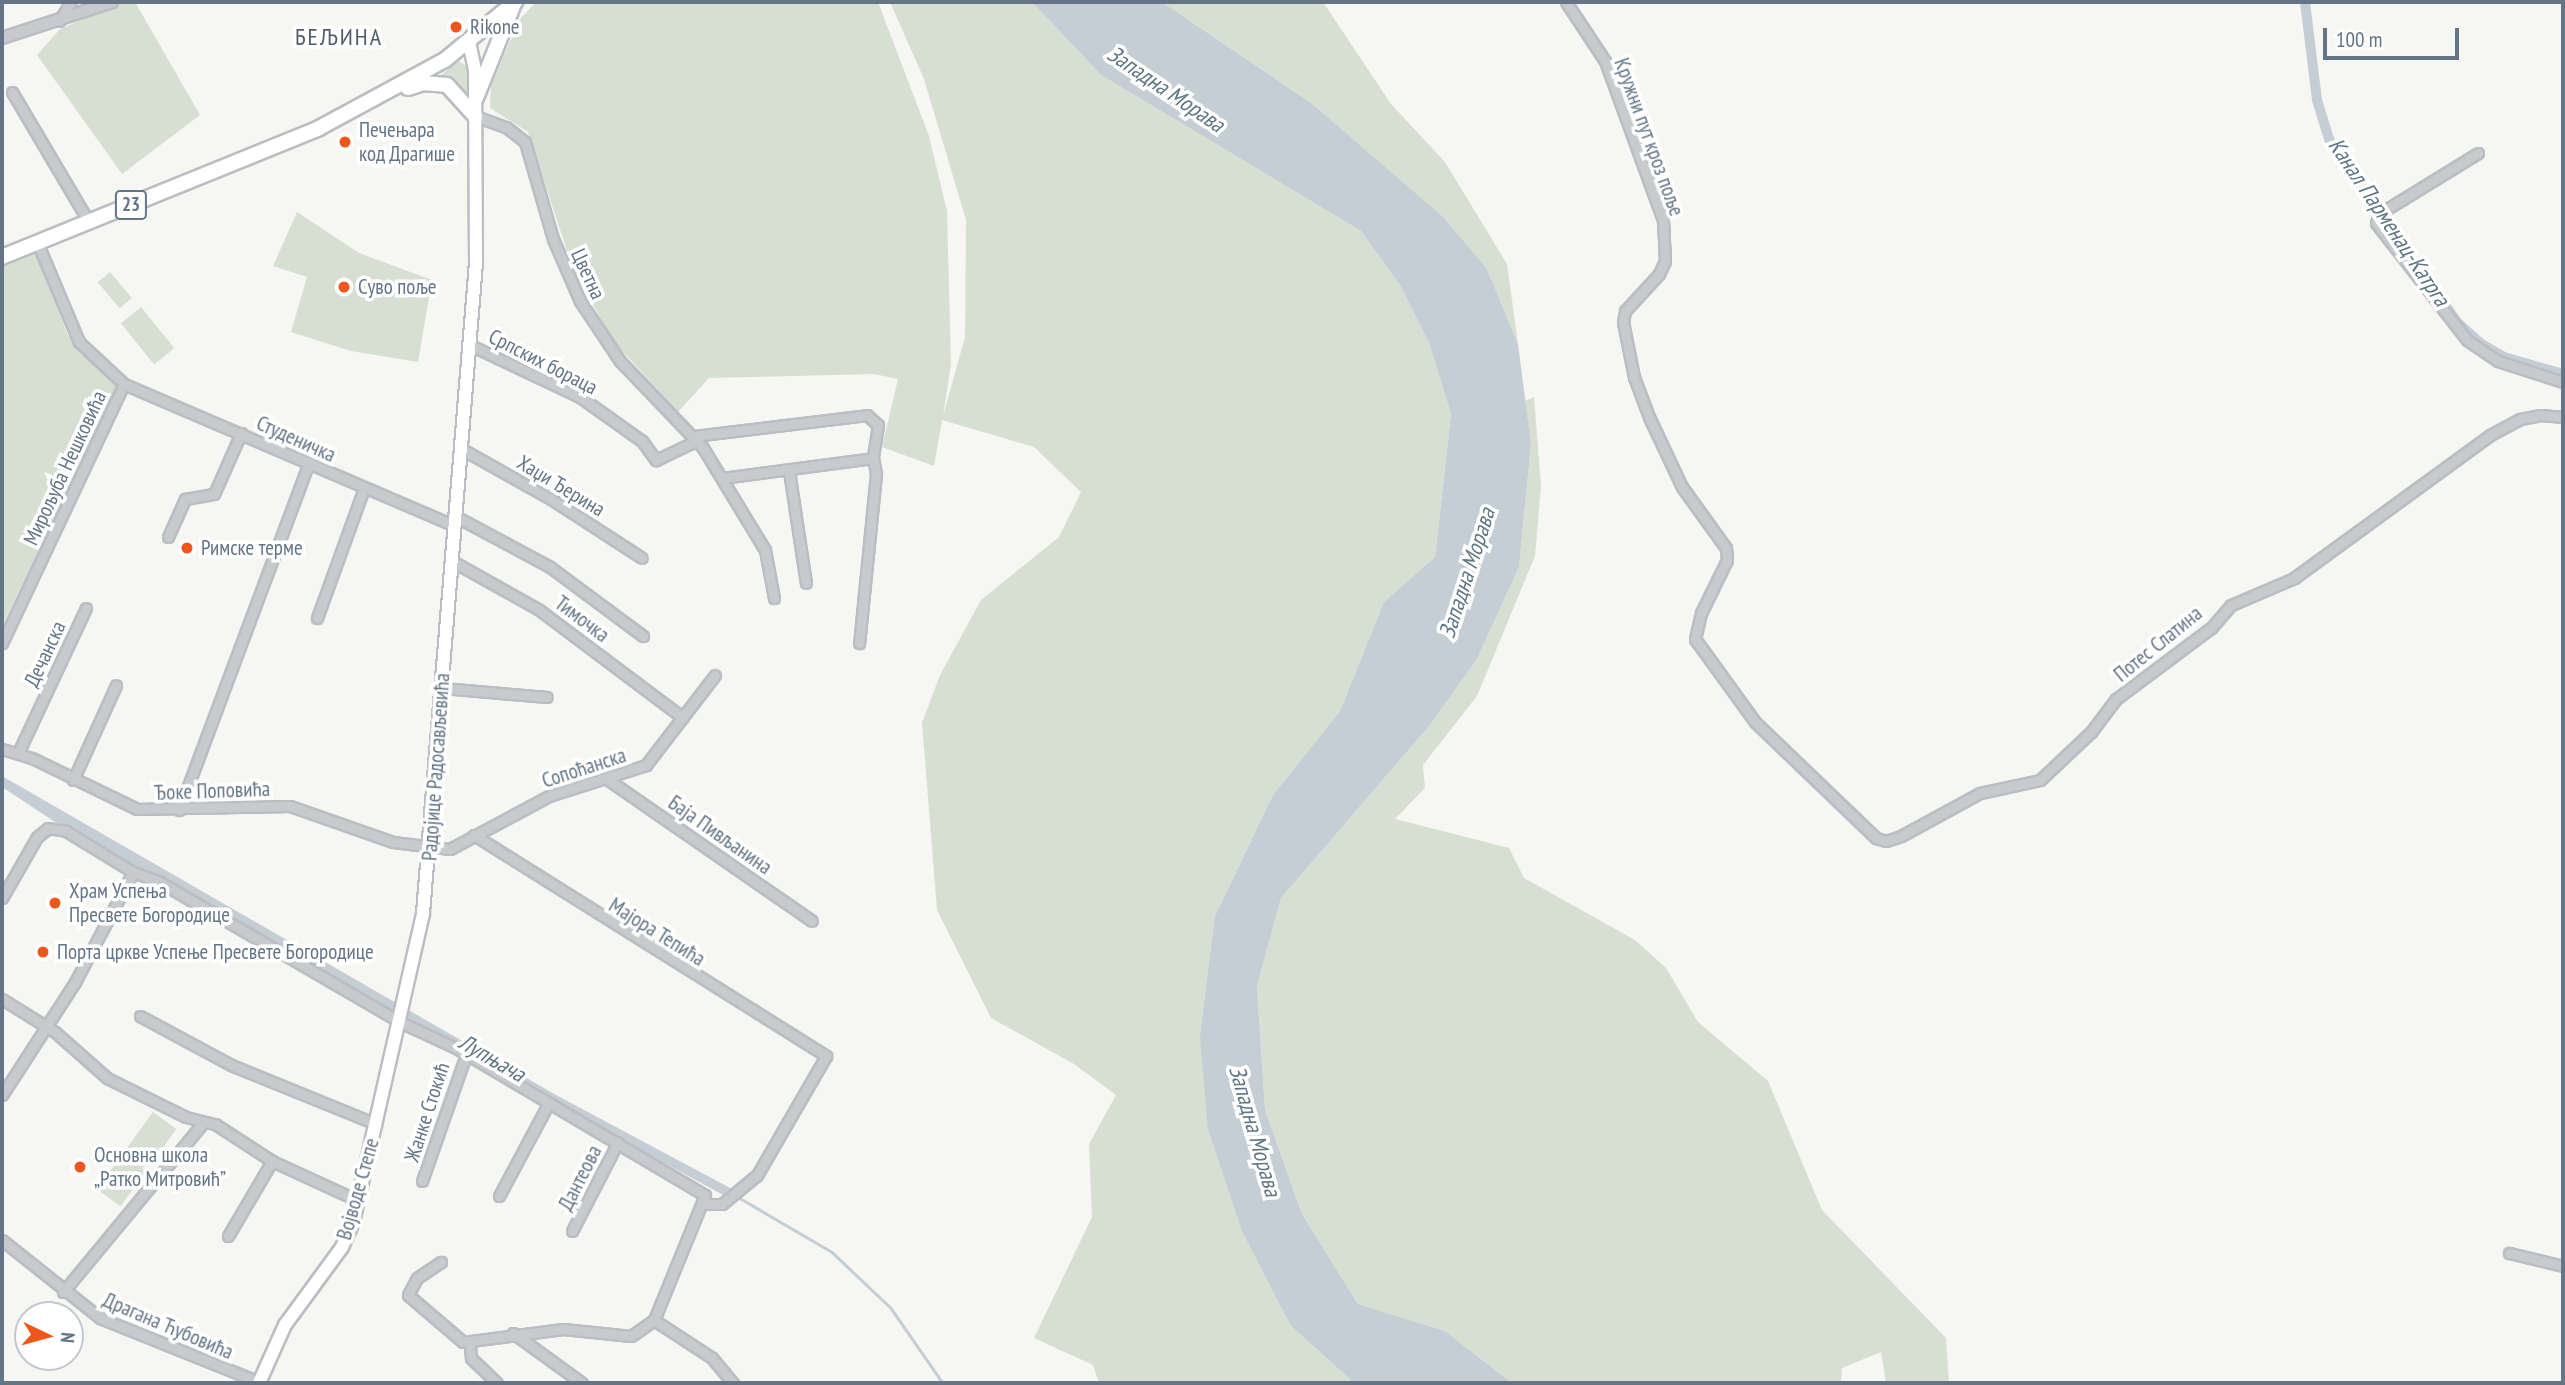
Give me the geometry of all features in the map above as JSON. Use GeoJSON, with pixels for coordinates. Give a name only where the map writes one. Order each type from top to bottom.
{"type":"FeatureCollection","features":[{"type":"Feature","properties":{"kind":"main road","name":"23"},"geometry":{"type":"LineString","coordinates":[[2,257],[301,136],[390,91],[469,42],[514,3]]}},
{"type":"Feature","properties":{"kind":"main road"},"geometry":{"type":"LineString","coordinates":[[476,98],[514,3]]}},
{"type":"Feature","properties":{"kind":"main road","name":"Радојице Радосављевића"},"geometry":{"type":"LineString","coordinates":[[401,1019],[430,849],[470,345],[477,232],[476,98],[474,57],[469,42]]}},
{"type":"Feature","properties":{"kind":"main road"},"geometry":{"type":"LineString","coordinates":[[390,91],[424,83],[447,85],[475,116]]}},
{"type":"Feature","properties":{"kind":"main road","name":"Војводе Степе"},"geometry":{"type":"LineString","coordinates":[[259,1382],[285,1325],[346,1241],[359,1201],[401,1019]]}},
{"type":"Feature","properties":{"kind":"street"},"geometry":{"type":"LineString","coordinates":[[58,23],[71,2]]}},
{"type":"Feature","properties":{"kind":"street"},"geometry":{"type":"LineString","coordinates":[[2,38],[58,23],[112,2]]}},
{"type":"Feature","properties":{"kind":"street","name":"Кружни пут кроз поље"},"geometry":{"type":"LineString","coordinates":[[1566,2],[1605,61],[1663,220],[1665,261],[1659,274],[1625,311],[1623,322],[1634,377],[1649,417],[1682,487],[1726,548],[1727,560],[1701,613],[1695,639],[1755,722],[1859,824],[1886,841]]}},
{"type":"Feature","properties":{"kind":"street"},"geometry":{"type":"LineString","coordinates":[[12,92],[89,222]]}},
{"type":"Feature","properties":{"kind":"street","name":"Цветна"},"geometry":{"type":"LineString","coordinates":[[475,116],[506,127],[525,142],[562,264],[595,328],[631,374],[696,438]]}},
{"type":"Feature","properties":{"kind":"street"},"geometry":{"type":"LineString","coordinates":[[2478,153],[2379,214],[2376,223],[2467,340],[2498,360],[2563,382]]}},
{"type":"Feature","properties":{"kind":"street"},"geometry":{"type":"LineString","coordinates":[[37,242],[79,342],[124,384]]}},
{"type":"Feature","properties":{"kind":"street","name":"Српских бораца"},"geometry":{"type":"LineString","coordinates":[[470,345],[586,401],[642,441],[656,460],[696,438],[867,415],[878,425],[873,458],[876,474],[859,643]]}},
{"type":"Feature","properties":{"kind":"street","name":"Студеничка"},"geometry":{"type":"LineString","coordinates":[[124,384],[364,488],[455,521]]}},
{"type":"Feature","properties":{"kind":"street","name":"Мирољуба Нешковића"},"geometry":{"type":"LineString","coordinates":[[2,643],[124,384]]}},
{"type":"Feature","properties":{"kind":"street","name":"Потес Слатина"},"geometry":{"type":"LineString","coordinates":[[1886,841],[1980,793],[2040,780],[2091,732],[2116,699],[2211,628],[2231,605],[2294,578],[2490,435],[2519,419],[2541,415],[2563,418]]}},
{"type":"Feature","properties":{"kind":"street"},"geometry":{"type":"LineString","coordinates":[[167,537],[185,499],[214,494],[241,433]]}},
{"type":"Feature","properties":{"kind":"street"},"geometry":{"type":"LineString","coordinates":[[696,438],[768,555],[775,598]]}},
{"type":"Feature","properties":{"kind":"street","name":"Хаџи Ђерина"},"geometry":{"type":"LineString","coordinates":[[460,449],[551,499],[642,558]]}},
{"type":"Feature","properties":{"kind":"street"},"geometry":{"type":"LineString","coordinates":[[722,478],[873,458]]}},
{"type":"Feature","properties":{"kind":"street"},"geometry":{"type":"LineString","coordinates":[[179,810],[309,463]]}},
{"type":"Feature","properties":{"kind":"street"},"geometry":{"type":"LineString","coordinates":[[789,471],[806,583]]}},
{"type":"Feature","properties":{"kind":"street"},"geometry":{"type":"LineString","coordinates":[[317,618],[364,488]]}},
{"type":"Feature","properties":{"kind":"street"},"geometry":{"type":"LineString","coordinates":[[455,521],[551,567],[643,636]]}},
{"type":"Feature","properties":{"kind":"street","name":"Тимочка"},"geometry":{"type":"LineString","coordinates":[[452,561],[538,609],[683,718]]}},
{"type":"Feature","properties":{"kind":"street","name":"Дечанска"},"geometry":{"type":"LineString","coordinates":[[18,753],[86,608]]}},
{"type":"Feature","properties":{"kind":"street","name":"Сопоћанска"},"geometry":{"type":"LineString","coordinates":[[430,849],[450,849],[549,796],[646,765],[715,675]]}},
{"type":"Feature","properties":{"kind":"street"},"geometry":{"type":"LineString","coordinates":[[72,779],[116,685]]}},
{"type":"Feature","properties":{"kind":"street"},"geometry":{"type":"LineString","coordinates":[[442,688],[547,697]]}},
{"type":"Feature","properties":{"kind":"street","name":"Ђоке Поповића"},"geometry":{"type":"LineString","coordinates":[[2,749],[18,753],[131,808],[179,810],[290,806],[384,839],[430,849]]}},
{"type":"Feature","properties":{"kind":"street","name":"Баја Пивљанина"},"geometry":{"type":"LineString","coordinates":[[607,779],[812,921]]}},
{"type":"Feature","properties":{"kind":"street"},"geometry":{"type":"LineString","coordinates":[[2,898],[37,837],[48,828],[66,831],[133,872],[158,881],[466,1055],[547,1106],[618,1142],[701,1191],[704,1204],[654,1320],[641,1332],[627,1336],[570,1328],[480,1337],[470,1345]]}},
{"type":"Feature","properties":{"kind":"street","name":"Мајора Тепића"},"geometry":{"type":"LineString","coordinates":[[474,835],[824,1056],[772,1157],[722,1204],[704,1204]]}},
{"type":"Feature","properties":{"kind":"street"},"geometry":{"type":"LineString","coordinates":[[2,1095],[48,1027],[133,872]]}},
{"type":"Feature","properties":{"kind":"street"},"geometry":{"type":"LineString","coordinates":[[2,999],[48,1027],[107,1078],[202,1123],[215,1124],[272,1161],[359,1201]]}},
{"type":"Feature","properties":{"kind":"street"},"geometry":{"type":"LineString","coordinates":[[140,1016],[231,1065],[376,1124]]}},
{"type":"Feature","properties":{"kind":"street","name":"Жанке Стокић"},"geometry":{"type":"LineString","coordinates":[[422,1181],[466,1055]]}},
{"type":"Feature","properties":{"kind":"street"},"geometry":{"type":"LineString","coordinates":[[499,1196],[547,1106]]}},
{"type":"Feature","properties":{"kind":"street"},"geometry":{"type":"LineString","coordinates":[[63,1292],[202,1123]]}},
{"type":"Feature","properties":{"kind":"street","name":"Дантеова"},"geometry":{"type":"LineString","coordinates":[[572,1231],[618,1142]]}},
{"type":"Feature","properties":{"kind":"street"},"geometry":{"type":"LineString","coordinates":[[228,1236],[272,1161]]}},
{"type":"Feature","properties":{"kind":"street","name":"Драгана Ћубовића"},"geometry":{"type":"LineString","coordinates":[[2,1240],[63,1292],[130,1332],[259,1382]]}},
{"type":"Feature","properties":{"kind":"street"},"geometry":{"type":"LineString","coordinates":[[2509,1253],[2563,1266]]}},
{"type":"Feature","properties":{"kind":"street"},"geometry":{"type":"LineString","coordinates":[[441,1262],[417,1278],[408,1294],[451,1336],[470,1345]]}},
{"type":"Feature","properties":{"kind":"street"},"geometry":{"type":"LineString","coordinates":[[654,1320],[712,1358],[733,1383]]}},
{"type":"Feature","properties":{"kind":"street"},"geometry":{"type":"LineString","coordinates":[[513,1333],[582,1383]]}},
{"type":"Feature","properties":{"kind":"street"},"geometry":{"type":"LineString","coordinates":[[470,1345],[471,1358],[497,1383]]}},
{"type":"Feature","properties":{"kind":"shaded area"},"geometry":{"type":"Polygon","coordinates":[[[125,2],[135,2],[200,115],[122,174],[37,55],[60,29],[125,2]]]}},
{"type":"Feature","properties":{"kind":"shaded area"},"geometry":{"type":"Polygon","coordinates":[[[536,2],[878,2],[929,136],[947,211],[951,364],[943,416],[965,337],[966,220],[924,79],[890,2],[1032,2],[1101,75],[1361,231],[1400,285],[1429,343],[1451,414],[1435,557],[1384,602],[1340,711],[1273,795],[1215,916],[1269,1280],[1291,1326],[1354,1383],[1099,1383],[1093,1365],[1034,1338],[1092,1217],[1089,1144],[1116,1095],[1074,1064],[991,1018],[937,910],[922,723],[940,675],[981,600],[1059,537],[1081,492],[1034,447],[942,420],[934,466],[882,447],[898,379],[874,374],[709,378],[678,412],[615,343],[574,272],[528,132],[490,108],[491,86],[504,55],[521,18],[536,2]]]}},
{"type":"Feature","properties":{"kind":"shaded area"},"geometry":{"type":"Polygon","coordinates":[[[1162,2],[1323,2],[1391,104],[1445,162],[1507,264],[1518,344],[1487,269],[1311,103],[1162,2]]]}},
{"type":"Feature","properties":{"kind":"shaded area"},"geometry":{"type":"Polygon","coordinates":[[[459,61],[469,68],[469,97],[436,79],[459,61]]]}},
{"type":"Feature","properties":{"kind":"shaded area"},"geometry":{"type":"Polygon","coordinates":[[[297,212],[359,253],[432,280],[418,362],[351,351],[291,332],[307,277],[273,266],[297,212]]]}},
{"type":"Feature","properties":{"kind":"shaded area"},"geometry":{"type":"Polygon","coordinates":[[[36,250],[67,333],[79,353],[119,384],[2,626],[2,264],[36,250]]]}},
{"type":"Feature","properties":{"kind":"shaded area"},"geometry":{"type":"Polygon","coordinates":[[[110,272],[132,298],[120,308],[98,282],[110,272]]]}},
{"type":"Feature","properties":{"kind":"shaded area"},"geometry":{"type":"Polygon","coordinates":[[[141,307],[174,348],[154,365],[121,323],[141,307]]]}},
{"type":"Feature","properties":{"kind":"shaded area"},"geometry":{"type":"Polygon","coordinates":[[[1534,397],[1541,486],[1535,556],[1477,696],[1423,765],[1425,788],[1395,819],[1509,848],[1524,878],[1635,940],[1666,968],[1698,1022],[1768,1081],[1822,1210],[1946,1338],[1949,1383],[1886,1383],[1881,1352],[1842,1368],[1841,1383],[1512,1383],[1445,1331],[1358,1304],[1302,1214],[1265,1110],[1257,986],[1281,898],[1430,725],[1477,659],[1519,567],[1531,444],[1525,401],[1534,397]]]}},
{"type":"Feature","properties":{"kind":"shaded area"},"geometry":{"type":"Polygon","coordinates":[[[153,1112],[176,1129],[149,1166],[126,1149],[153,1112]]]}},
{"type":"Feature","properties":{"kind":"shaded area"},"geometry":{"type":"Polygon","coordinates":[[[124,1152],[147,1169],[120,1206],[97,1189],[124,1152]]]}},
{"type":"Feature","properties":{"kind":"water","name":"Западна Морава"},"geometry":{"type":"Polygon","coordinates":[[[1032,2],[1162,2],[1311,103],[1443,217],[1487,269],[1518,344],[1531,444],[1519,567],[1477,659],[1430,725],[1281,898],[1257,986],[1265,1110],[1302,1214],[1358,1304],[1445,1331],[1512,1383],[1354,1383],[1291,1326],[1242,1231],[1208,1129],[1200,1038],[1215,916],[1273,795],[1340,711],[1384,602],[1435,557],[1451,414],[1429,343],[1400,285],[1361,231],[1101,75],[1032,2]]]}},
{"type":"Feature","properties":{"kind":"water"},"geometry":{"type":"Polygon","coordinates":[[[2,776],[556,1095],[732,1189],[725,1196],[398,1018],[52,820],[2,787],[2,776]]]}},
{"type":"Feature","properties":{"kind":"waterway","name":"Канал Парменац-Катрга"},"geometry":{"type":"LineString","coordinates":[[2305,2],[2317,100],[2329,139],[2387,224],[2458,323],[2480,343],[2504,357],[2563,374]]}},
{"type":"Feature","properties":{"kind":"waterway","name":"Лупњача"},"geometry":{"type":"LineString","coordinates":[[726,1190],[832,1252],[891,1308],[943,1383]]}},
{"type":"Feature","properties":{"kind":"place","name":"Rikone"},"geometry":{"type":"Point","coordinates":[456,27]}},
{"type":"Feature","properties":{"kind":"place","name":"Печењара код Драгише"},"geometry":{"type":"Point","coordinates":[345,142]}},
{"type":"Feature","properties":{"kind":"place","name":"Суво поље"},"geometry":{"type":"Point","coordinates":[344,287]}},
{"type":"Feature","properties":{"kind":"place","name":"Римске терме"},"geometry":{"type":"Point","coordinates":[187,548]}},
{"type":"Feature","properties":{"kind":"place","name":"Храм Успења Пресвете Богородице"},"geometry":{"type":"Point","coordinates":[55,903]}},
{"type":"Feature","properties":{"kind":"place","name":"Порта цркве Успење Пресвете Богородице"},"geometry":{"type":"Point","coordinates":[43,952]}},
{"type":"Feature","properties":{"kind":"place","name":"Основна школа „Ратко Митровић”"},"geometry":{"type":"Point","coordinates":[80,1167]}},
{"type":"Feature","properties":{"kind":"district","name":"БЕЉИНА"},"geometry":{"type":"Point","coordinates":[339,37]}}]}
